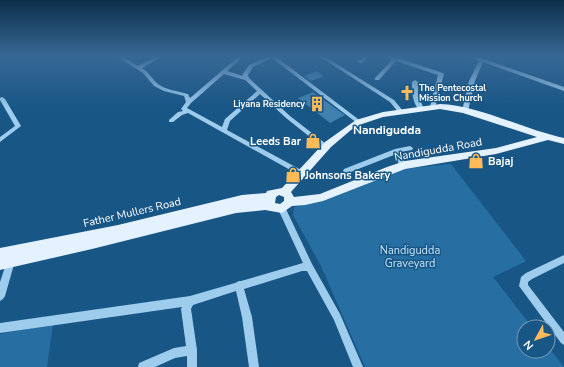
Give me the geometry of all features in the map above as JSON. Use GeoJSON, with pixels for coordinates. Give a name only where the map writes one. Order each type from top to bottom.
{"type":"FeatureCollection","features":[{"type":"Feature","properties":{"kind":"main road"},"geometry":{"type":"LineString","coordinates":[[284,192],[327,147],[359,122],[401,112],[433,107],[450,107],[546,138],[564,141]]}},
{"type":"Feature","properties":{"kind":"main road","name":"Nandigudda Road"},"geometry":{"type":"LineString","coordinates":[[278,204],[304,202],[331,194],[361,180],[404,165],[496,151],[546,138]]}},
{"type":"Feature","properties":{"kind":"main road"},"geometry":{"type":"LineString","coordinates":[[6,262],[92,244],[236,209],[278,204],[290,197],[284,192],[277,191],[278,204]]}},
{"type":"Feature","properties":{"kind":"main road","name":"Father Mullers Road"},"geometry":{"type":"LineString","coordinates":[[0,254],[118,230],[242,199],[278,204]]}},
{"type":"Feature","properties":{"kind":"street"},"geometry":{"type":"LineString","coordinates":[[145,73],[156,85],[166,90],[186,94],[189,102]]}},
{"type":"Feature","properties":{"kind":"street"},"geometry":{"type":"LineString","coordinates":[[186,112],[184,109],[189,102],[222,73]]}},
{"type":"Feature","properties":{"kind":"street"},"geometry":{"type":"LineString","coordinates":[[227,73],[247,79],[260,92],[327,147]]}},
{"type":"Feature","properties":{"kind":"street"},"geometry":{"type":"LineString","coordinates":[[246,73],[245,75],[247,79]]}},
{"type":"Feature","properties":{"kind":"street"},"geometry":{"type":"LineString","coordinates":[[295,73],[359,122]]}},
{"type":"Feature","properties":{"kind":"street"},"geometry":{"type":"LineString","coordinates":[[348,73],[392,101],[401,112]]}},
{"type":"Feature","properties":{"kind":"street"},"geometry":{"type":"LineString","coordinates":[[378,79],[383,73]]}},
{"type":"Feature","properties":{"kind":"street"},"geometry":{"type":"LineString","coordinates":[[433,107],[441,74],[439,73]]}},
{"type":"Feature","properties":{"kind":"street"},"geometry":{"type":"LineString","coordinates":[[465,111],[472,81],[476,73]]}},
{"type":"Feature","properties":{"kind":"street"},"geometry":{"type":"LineString","coordinates":[[519,73],[564,89]]}},
{"type":"Feature","properties":{"kind":"street"},"geometry":{"type":"LineString","coordinates":[[415,82],[415,95],[421,109]]}},
{"type":"Feature","properties":{"kind":"street"},"geometry":{"type":"LineString","coordinates":[[224,130],[227,120],[260,92]]}},
{"type":"Feature","properties":{"kind":"street"},"geometry":{"type":"LineString","coordinates":[[0,140],[18,126],[2,99]]}},
{"type":"Feature","properties":{"kind":"street"},"geometry":{"type":"LineString","coordinates":[[171,121],[180,113],[186,112],[224,130],[301,173]]}},
{"type":"Feature","properties":{"kind":"street"},"geometry":{"type":"LineString","coordinates":[[346,171],[396,151],[410,148]]}},
{"type":"Feature","properties":{"kind":"street"},"geometry":{"type":"LineString","coordinates":[[396,151],[398,158],[404,165]]}},
{"type":"Feature","properties":{"kind":"street"},"geometry":{"type":"LineString","coordinates":[[278,204],[309,267],[337,317],[358,367]]}},
{"type":"Feature","properties":{"kind":"street"},"geometry":{"type":"LineString","coordinates":[[564,259],[529,276],[524,280],[524,286],[564,340]]}},
{"type":"Feature","properties":{"kind":"street"},"geometry":{"type":"LineString","coordinates":[[0,296],[6,262]]}},
{"type":"Feature","properties":{"kind":"street"},"geometry":{"type":"LineString","coordinates":[[0,328],[190,301],[239,284],[302,267],[309,267]]}},
{"type":"Feature","properties":{"kind":"street"},"geometry":{"type":"LineString","coordinates":[[239,284],[247,317],[254,367]]}},
{"type":"Feature","properties":{"kind":"street"},"geometry":{"type":"LineString","coordinates":[[190,301],[186,309],[192,350],[192,367]]}},
{"type":"Feature","properties":{"kind":"street"},"geometry":{"type":"LineString","coordinates":[[143,367],[174,353],[192,350]]}},
{"type":"Feature","properties":{"kind":"green space","name":"Nandigudda Graveyard"},"geometry":{"type":"Polygon","coordinates":[[[451,164],[526,261],[493,277],[526,319],[516,319],[516,359],[556,359],[556,357],[564,367],[365,367],[321,266],[293,215],[294,207],[338,195],[361,184],[402,169],[451,164]]]}},
{"type":"Feature","properties":{"kind":"green space"},"geometry":{"type":"Polygon","coordinates":[[[53,324],[47,367],[0,367],[0,334],[53,324]]]}},
{"type":"Feature","properties":{"kind":"building"},"geometry":{"type":"Polygon","coordinates":[[[311,73],[320,73],[324,76],[311,81],[304,76],[311,73]]]}},
{"type":"Feature","properties":{"kind":"building","name":"Liyana Residency"},"geometry":{"type":"Polygon","coordinates":[[[313,92],[345,115],[330,123],[298,98],[313,92]]]}},
{"type":"Feature","properties":{"kind":"place","name":"The Pentecostal Mission Church"},"geometry":{"type":"Point","coordinates":[407,93]}},
{"type":"Feature","properties":{"kind":"place","name":"Liyana Residency"},"geometry":{"type":"Point","coordinates":[317,104]}},
{"type":"Feature","properties":{"kind":"place","name":"Leeds Bar"},"geometry":{"type":"Point","coordinates":[313,141]}},
{"type":"Feature","properties":{"kind":"place","name":"Bajaj"},"geometry":{"type":"Point","coordinates":[476,161]}},
{"type":"Feature","properties":{"kind":"place","name":"Johnsons Bakery"},"geometry":{"type":"Point","coordinates":[293,175]}},
{"type":"Feature","properties":{"kind":"district","name":"Nandigudda"},"geometry":{"type":"Point","coordinates":[387,130]}}]}
